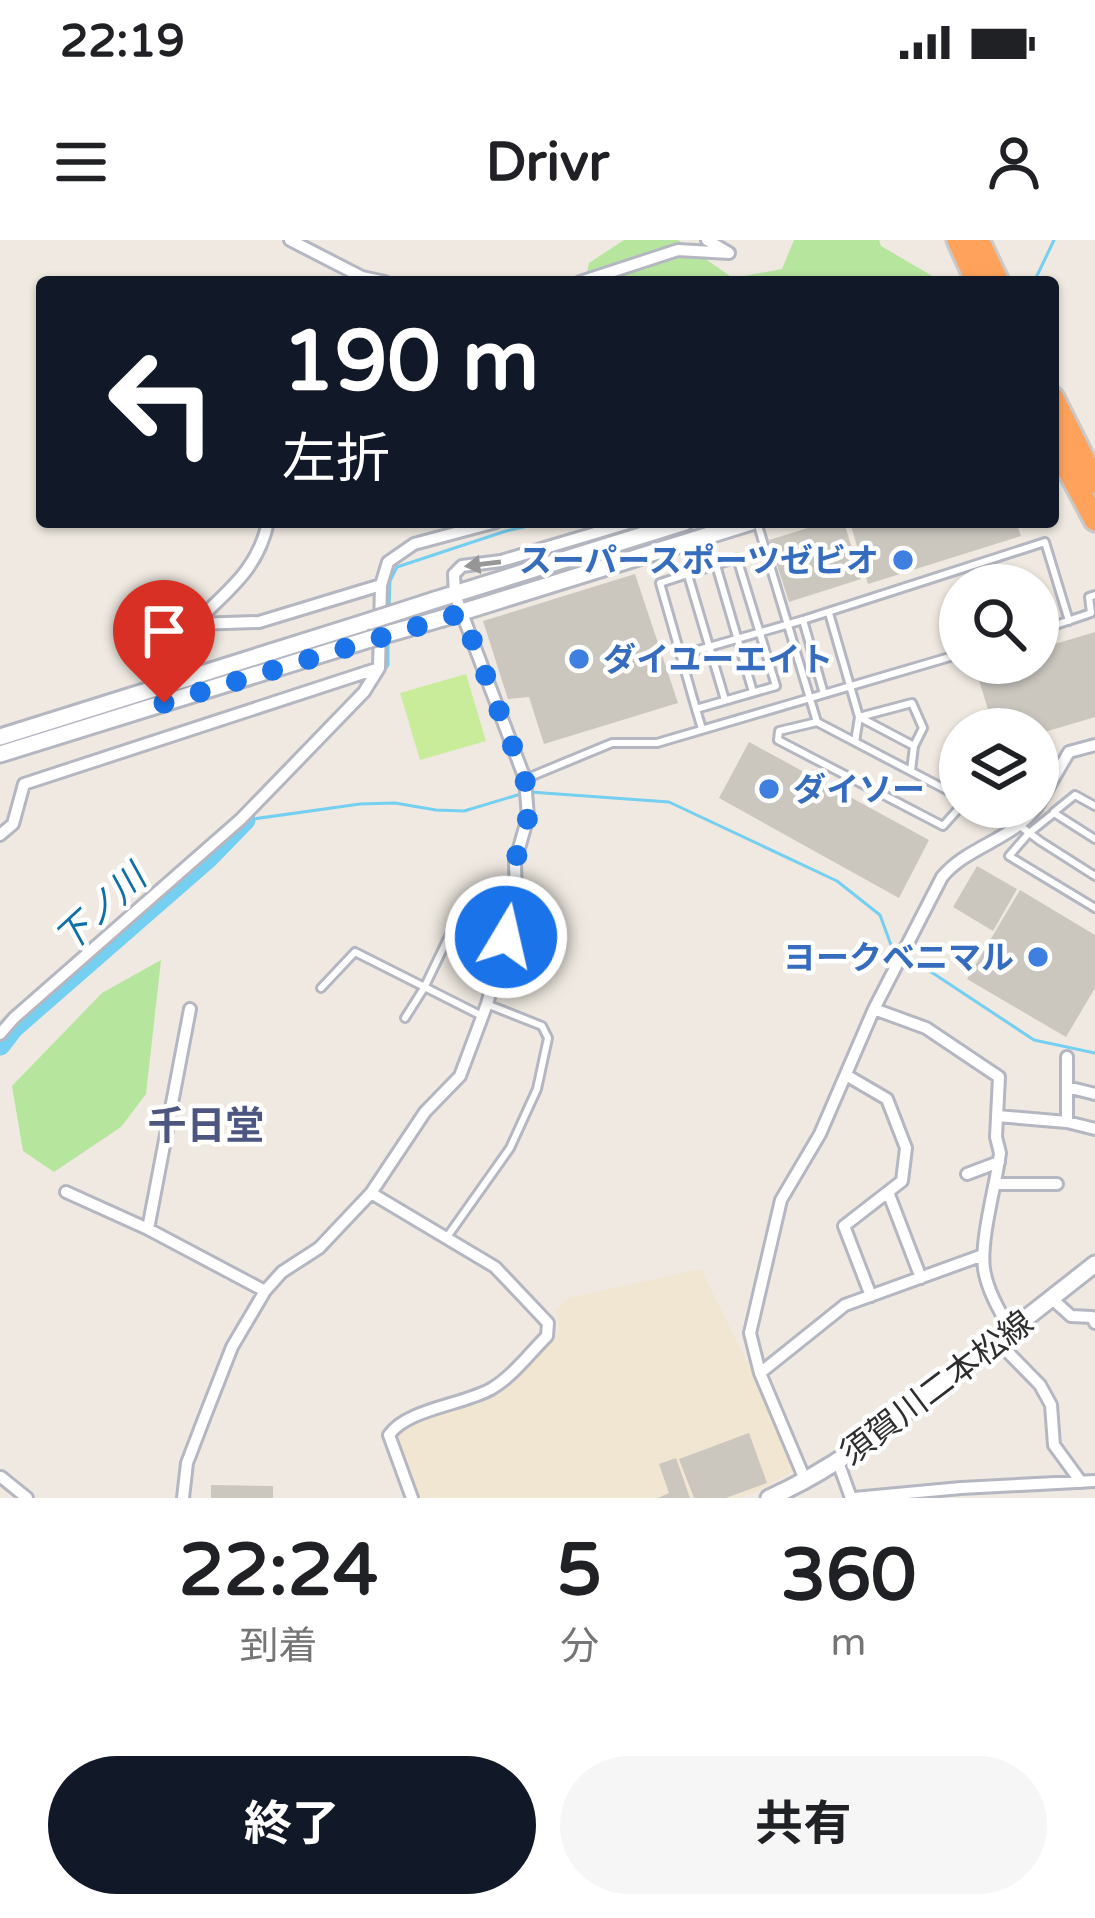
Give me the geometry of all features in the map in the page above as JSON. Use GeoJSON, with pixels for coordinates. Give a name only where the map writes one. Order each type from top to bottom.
{"type":"FeatureCollection","features":[{"type":"Feature","properties":{"kind":"highway"},"geometry":{"type":"LineString","coordinates":[[958,240],[974,276]]}},
{"type":"Feature","properties":{"kind":"highway"},"geometry":{"type":"LineString","coordinates":[[978,240],[995,276]]}},
{"type":"Feature","properties":{"kind":"highway"},"geometry":{"type":"LineString","coordinates":[[1059,433],[1095,482]]}},
{"type":"Feature","properties":{"kind":"highway"},"geometry":{"type":"LineString","coordinates":[[1059,436],[1095,520]]}},
{"type":"Feature","properties":{"kind":"street"},"geometry":{"type":"LineString","coordinates":[[290,240],[360,276]]}},
{"type":"Feature","properties":{"kind":"street"},"geometry":{"type":"LineString","coordinates":[[598,276],[678,250],[729,253],[707,240]]}},
{"type":"Feature","properties":{"kind":"street"},"geometry":{"type":"LineString","coordinates":[[266,528],[249,570],[194,624],[259,622],[381,585]]}},
{"type":"Feature","properties":{"kind":"street"},"geometry":{"type":"LineString","coordinates":[[0,1034],[241,819],[364,692],[379,668],[381,585],[388,562],[414,544],[474,528]]}},
{"type":"Feature","properties":{"kind":"street"},"geometry":{"type":"LineString","coordinates":[[183,1498],[188,1463],[232,1347],[265,1292],[282,1272],[319,1248],[371,1193],[425,1112],[460,1076],[516,903],[515,862],[528,817],[525,779],[455,595],[454,574],[462,566],[502,562],[612,528]]}},
{"type":"Feature","properties":{"kind":"street"},"geometry":{"type":"LineString","coordinates":[[0,737],[666,528]]}},
{"type":"Feature","properties":{"kind":"street"},"geometry":{"type":"LineString","coordinates":[[0,754],[735,528]]}},
{"type":"Feature","properties":{"kind":"street"},"geometry":{"type":"LineString","coordinates":[[0,836],[13,824],[24,784],[379,668]]}},
{"type":"Feature","properties":{"kind":"street"},"geometry":{"type":"LineString","coordinates":[[1059,770],[1070,752],[1095,745]]}},
{"type":"Feature","properties":{"kind":"street"},"geometry":{"type":"LineString","coordinates":[[806,1482],[760,1372],[750,1333],[781,1200],[820,1134],[874,1010],[942,877],[952,864],[1024,829]]}},
{"type":"Feature","properties":{"kind":"street"},"geometry":{"type":"LineString","coordinates":[[148,1228],[190,1009]]}},
{"type":"Feature","properties":{"kind":"street"},"geometry":{"type":"LineString","coordinates":[[874,1010],[926,1028],[999,1077],[999,1162],[983,1256],[985,1274],[1004,1336],[1051,1405],[1054,1445],[1088,1482]]}},
{"type":"Feature","properties":{"kind":"street"},"geometry":{"type":"LineString","coordinates":[[1067,1057],[1067,1122]]}},
{"type":"Feature","properties":{"kind":"street"},"geometry":{"type":"LineString","coordinates":[[846,1075],[887,1099],[906,1148],[902,1181],[844,1226],[871,1296]]}},
{"type":"Feature","properties":{"kind":"street"},"geometry":{"type":"LineString","coordinates":[[1067,1087],[1095,1094]]}},
{"type":"Feature","properties":{"kind":"street"},"geometry":{"type":"LineString","coordinates":[[997,1116],[1095,1129]]}},
{"type":"Feature","properties":{"kind":"street"},"geometry":{"type":"LineString","coordinates":[[967,1174],[999,1162]]}},
{"type":"Feature","properties":{"kind":"street"},"geometry":{"type":"LineString","coordinates":[[996,1184],[1057,1184]]}},
{"type":"Feature","properties":{"kind":"street"},"geometry":{"type":"LineString","coordinates":[[67,1192],[148,1228],[265,1292]]}},
{"type":"Feature","properties":{"kind":"street"},"geometry":{"type":"LineString","coordinates":[[888,1192],[921,1278]]}},
{"type":"Feature","properties":{"kind":"street"},"geometry":{"type":"LineString","coordinates":[[371,1193],[495,1267],[548,1323],[547,1336],[496,1387],[398,1422],[389,1435],[412,1498]]}},
{"type":"Feature","properties":{"kind":"street"},"geometry":{"type":"LineString","coordinates":[[760,1372],[845,1305],[983,1256]]}},
{"type":"Feature","properties":{"kind":"street","name":"須賀川二本松線"},"geometry":{"type":"LineString","coordinates":[[769,1498],[838,1462],[1095,1264]]}},
{"type":"Feature","properties":{"kind":"street"},"geometry":{"type":"LineString","coordinates":[[1051,1298],[1071,1316],[1094,1318]]}},
{"type":"Feature","properties":{"kind":"street"},"geometry":{"type":"LineString","coordinates":[[838,1462],[852,1498],[1012,1492],[1088,1482]]}},
{"type":"Feature","properties":{"kind":"street"},"geometry":{"type":"LineString","coordinates":[[1,1478],[27,1498]]}},
{"type":"Feature","properties":{"kind":"lane"},"geometry":{"type":"LineString","coordinates":[[756,528],[817,722]]}},
{"type":"Feature","properties":{"kind":"lane"},"geometry":{"type":"LineString","coordinates":[[680,655],[1045,542],[1069,621]]}},
{"type":"Feature","properties":{"kind":"lane"},"geometry":{"type":"LineString","coordinates":[[696,709],[776,686],[737,558],[660,583],[680,655],[696,709],[703,729]]}},
{"type":"Feature","properties":{"kind":"lane"},"geometry":{"type":"LineString","coordinates":[[716,565],[753,692]]}},
{"type":"Feature","properties":{"kind":"lane"},"geometry":{"type":"LineString","coordinates":[[688,575],[725,700]]}},
{"type":"Feature","properties":{"kind":"lane"},"geometry":{"type":"LineString","coordinates":[[1059,624],[1091,613],[1089,597],[1095,595]]}},
{"type":"Feature","properties":{"kind":"lane"},"geometry":{"type":"LineString","coordinates":[[829,612],[860,717],[855,742]]}},
{"type":"Feature","properties":{"kind":"lane"},"geometry":{"type":"LineString","coordinates":[[803,620],[824,694]]}},
{"type":"Feature","properties":{"kind":"lane"},"geometry":{"type":"LineString","coordinates":[[525,779],[612,743],[657,743],[939,660]]}},
{"type":"Feature","properties":{"kind":"lane"},"geometry":{"type":"LineString","coordinates":[[860,717],[912,704],[923,728],[914,746],[911,771]]}},
{"type":"Feature","properties":{"kind":"lane"},"geometry":{"type":"LineString","coordinates":[[860,717],[914,746]]}},
{"type":"Feature","properties":{"kind":"lane"},"geometry":{"type":"LineString","coordinates":[[939,785],[817,722],[779,731],[778,740],[939,824]]}},
{"type":"Feature","properties":{"kind":"lane"},"geometry":{"type":"LineString","coordinates":[[1059,809],[1075,795],[1095,806]]}},
{"type":"Feature","properties":{"kind":"lane"},"geometry":{"type":"LineString","coordinates":[[1059,816],[1095,838]]}},
{"type":"Feature","properties":{"kind":"lane"},"geometry":{"type":"LineString","coordinates":[[1095,876],[1024,829],[1009,856],[1095,908]]}},
{"type":"Feature","properties":{"kind":"lane"},"geometry":{"type":"LineString","coordinates":[[405,1018],[450,934]]}},
{"type":"Feature","properties":{"kind":"lane"},"geometry":{"type":"LineString","coordinates":[[321,988],[355,952],[424,988],[542,1027],[548,1039],[537,1089],[510,1148],[447,1237]]}},
{"type":"Feature","properties":{"kind":"shaded area"},"geometry":{"type":"Polygon","coordinates":[[[701,1269],[751,1370],[793,1471],[739,1498],[419,1498],[397,1437],[401,1426],[463,1408],[506,1387],[559,1330],[556,1310],[568,1298],[701,1269]]]}},
{"type":"Feature","properties":{"kind":"green space"},"geometry":{"type":"Polygon","coordinates":[[[624,240],[678,240],[730,276],[586,276],[589,263],[624,240]]]}},
{"type":"Feature","properties":{"kind":"green space"},"geometry":{"type":"Polygon","coordinates":[[[794,240],[879,240],[881,246],[932,276],[744,276],[782,269],[794,240]]]}},
{"type":"Feature","properties":{"kind":"green space"},"geometry":{"type":"Polygon","coordinates":[[[466,674],[486,741],[420,760],[400,693],[466,674]]]}},
{"type":"Feature","properties":{"kind":"green space"},"geometry":{"type":"Polygon","coordinates":[[[161,960],[146,1094],[121,1127],[54,1172],[23,1151],[12,1086],[102,993],[161,960]]]}},
{"type":"Feature","properties":{"kind":"building"},"geometry":{"type":"Polygon","coordinates":[[[808,528],[846,528],[861,579],[789,602],[769,540],[808,528]]]}},
{"type":"Feature","properties":{"kind":"building","name":"スーパースポーツゼビオ"},"geometry":{"type":"Polygon","coordinates":[[[852,528],[1018,528],[1021,536],[868,584],[852,528]]]}},
{"type":"Feature","properties":{"kind":"building","name":"ダイユーエイト"},"geometry":{"type":"Polygon","coordinates":[[[635,574],[678,703],[544,744],[529,697],[508,699],[483,621],[635,574]]]}},
{"type":"Feature","properties":{"kind":"building"},"geometry":{"type":"Polygon","coordinates":[[[1095,632],[1095,717],[1059,728],[1059,708],[988,708],[980,684],[1059,684],[1059,643],[1095,632]]]}},
{"type":"Feature","properties":{"kind":"building"},"geometry":{"type":"Polygon","coordinates":[[[749,742],[929,840],[899,898],[719,798],[749,742]]]}},
{"type":"Feature","properties":{"kind":"building"},"geometry":{"type":"Polygon","coordinates":[[[977,866],[1017,889],[993,931],[953,907],[977,866]]]}},
{"type":"Feature","properties":{"kind":"building","name":"ヨークベニマル"},"geometry":{"type":"Polygon","coordinates":[[[1020,890],[1095,935],[1095,988],[1066,1037],[967,979],[1020,890]]]}},
{"type":"Feature","properties":{"kind":"building"},"geometry":{"type":"Polygon","coordinates":[[[749,1433],[767,1483],[726,1498],[694,1498],[679,1459],[749,1433]]]}},
{"type":"Feature","properties":{"kind":"building"},"geometry":{"type":"Polygon","coordinates":[[[676,1458],[690,1498],[658,1498],[669,1493],[659,1464],[676,1458]]]}},
{"type":"Feature","properties":{"kind":"building"},"geometry":{"type":"Polygon","coordinates":[[[211,1485],[273,1486],[273,1498],[211,1498],[211,1485]]]}},
{"type":"Feature","properties":{"kind":"waterway"},"geometry":{"type":"LineString","coordinates":[[1037,276],[1054,240]]}},
{"type":"Feature","properties":{"kind":"waterway"},"geometry":{"type":"LineString","coordinates":[[389,610],[390,581],[397,567],[520,528]]}},
{"type":"Feature","properties":{"kind":"waterway"},"geometry":{"type":"LineString","coordinates":[[368,694],[388,665],[388,638]]}},
{"type":"Feature","properties":{"kind":"waterway"},"geometry":{"type":"LineString","coordinates":[[277,790],[349,715]]}},
{"type":"Feature","properties":{"kind":"waterway"},"geometry":{"type":"LineString","coordinates":[[530,792],[669,802],[837,881],[880,915],[891,945],[899,951]]}},
{"type":"Feature","properties":{"kind":"waterway"},"geometry":{"type":"LineString","coordinates":[[246,820],[360,804],[464,811],[521,794]]}},
{"type":"Feature","properties":{"kind":"waterway","name":"下ノ川"},"geometry":{"type":"LineString","coordinates":[[0,1045],[13,1028],[245,820]]}},
{"type":"Feature","properties":{"kind":"waterway"},"geometry":{"type":"LineString","coordinates":[[907,956],[1034,1040],[1095,1053]]}},
{"type":"Feature","properties":{"kind":"place","name":"スーパースポーツゼビオ"},"geometry":{"type":"Point","coordinates":[903,560]}},
{"type":"Feature","properties":{"kind":"place","name":"ダイユーエイト"},"geometry":{"type":"Point","coordinates":[579,659]}},
{"type":"Feature","properties":{"kind":"place","name":"ダイソー"},"geometry":{"type":"Point","coordinates":[769,789]}},
{"type":"Feature","properties":{"kind":"place","name":"ヨークベニマル"},"geometry":{"type":"Point","coordinates":[1038,957]}},
{"type":"Feature","properties":{"kind":"district","name":"千日堂"},"geometry":{"type":"Point","coordinates":[206,1125]}},
{"type":"Feature","properties":{"kind":"route"},"geometry":{"type":"LineString","coordinates":[[164,703],[462,613],[525,779],[528,817],[515,862],[516,903],[506,937]]}}]}
